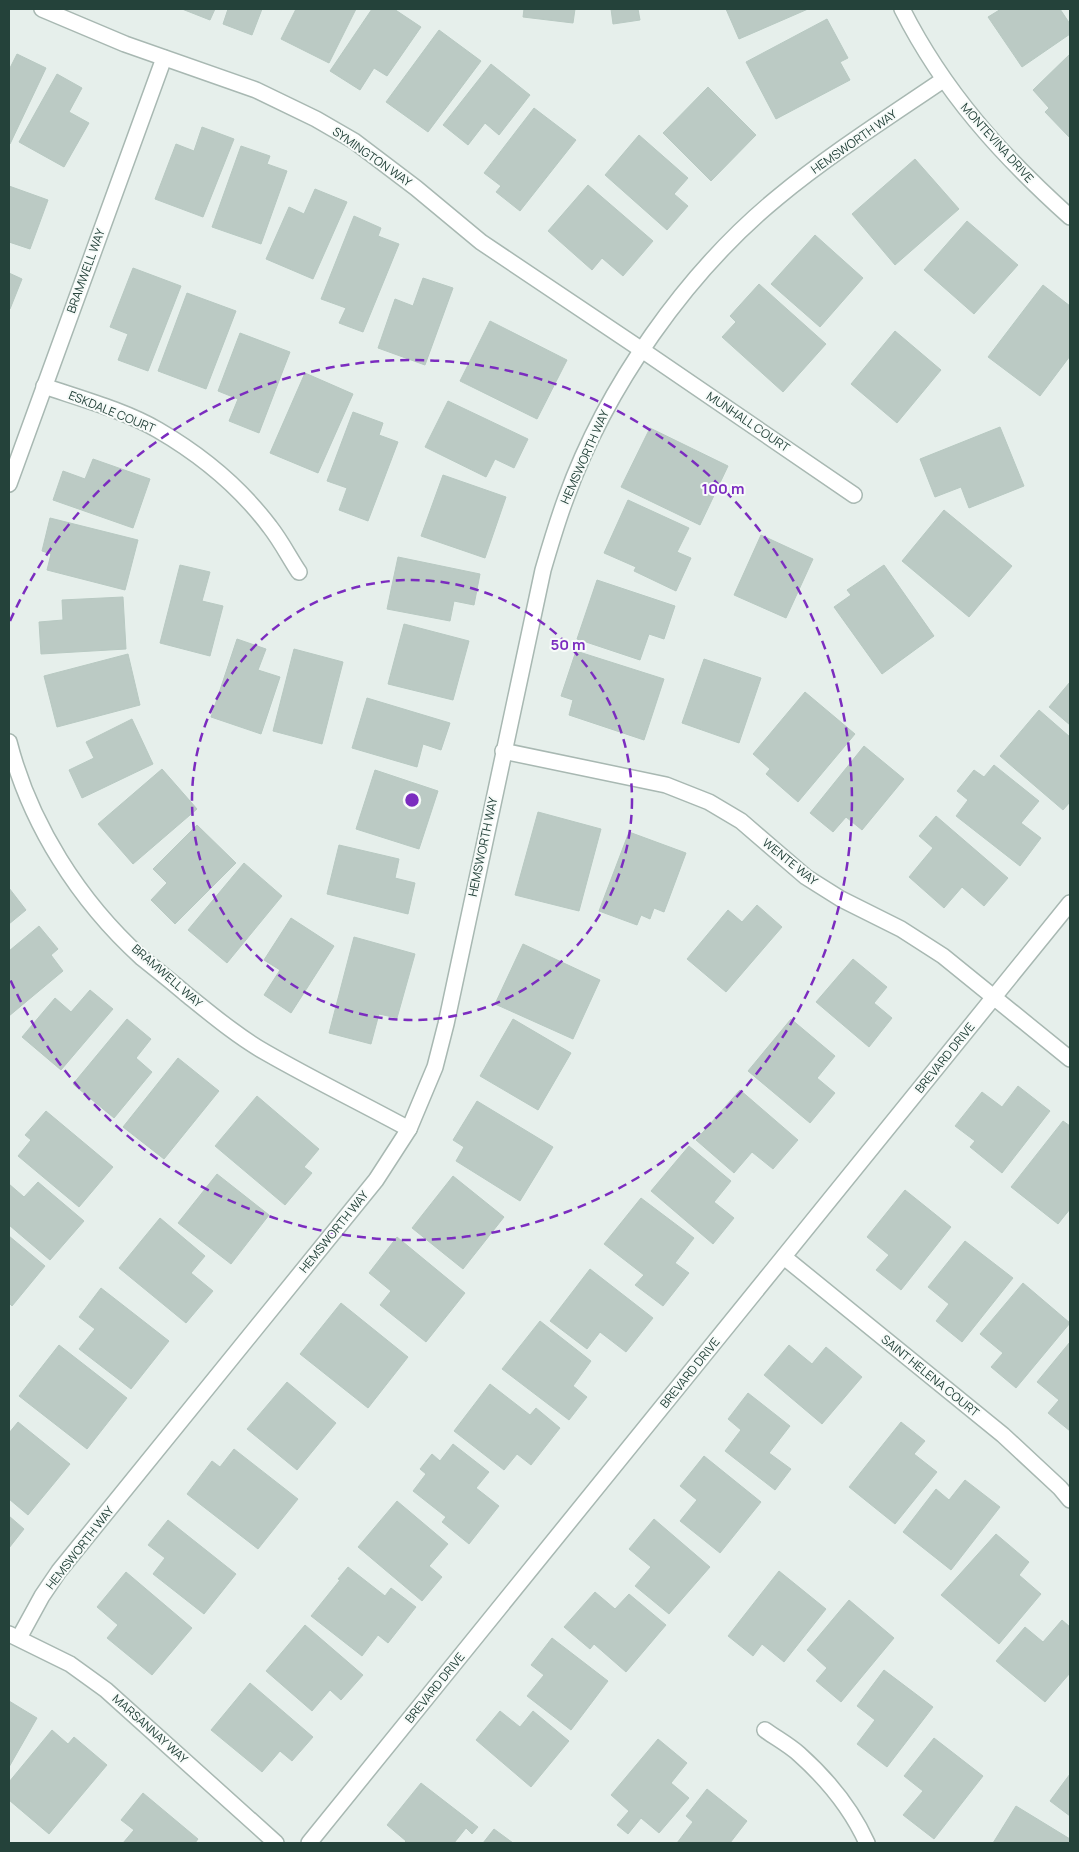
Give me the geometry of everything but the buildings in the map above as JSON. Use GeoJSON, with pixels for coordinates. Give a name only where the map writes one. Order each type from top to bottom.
{"type":"FeatureCollection","features":[{"type":"Feature","properties":{"kind":"street","name":"SYMINGTON WAY"},"geometry":{"type":"LineString","coordinates":[[42,9],[164,58],[256,90],[316,120],[354,142],[416,188],[481,242],[642,350]]}},
{"type":"Feature","properties":{"kind":"street","name":"MONTEVINA DRIVE"},"geometry":{"type":"LineString","coordinates":[[902,9],[943,80],[979,127],[1027,178],[1070,218]]}},
{"type":"Feature","properties":{"kind":"street","name":"BRAMWELL WAY"},"geometry":{"type":"LineString","coordinates":[[9,484],[164,58]]}},
{"type":"Feature","properties":{"kind":"street","name":"HEMSWORTH WAY"},"geometry":{"type":"LineString","coordinates":[[14,1636],[59,1572],[376,1180],[409,1129],[435,1067],[446,1024],[542,570],[566,497],[597,427],[627,371],[687,289],[730,242],[776,198],[837,152],[943,80]]}},
{"type":"Feature","properties":{"kind":"street","name":"MUNHALL COURT"},"geometry":{"type":"LineString","coordinates":[[642,350],[854,495]]}},
{"type":"Feature","properties":{"kind":"street","name":"ESKDALE COURT"},"geometry":{"type":"LineString","coordinates":[[44,386],[113,410],[157,429],[206,461],[241,492],[271,528],[299,572]]}},
{"type":"Feature","properties":{"kind":"street","name":"BRAMWELL WAY"},"geometry":{"type":"LineString","coordinates":[[9,742],[11,759],[43,830],[72,878],[102,917],[142,957],[214,1017],[264,1052],[409,1129]]}},
{"type":"Feature","properties":{"kind":"street","name":"WENTE WAY"},"geometry":{"type":"LineString","coordinates":[[503,751],[666,785],[709,802],[741,821],[806,877],[841,899],[902,929],[943,956],[1070,1058]]}},
{"type":"Feature","properties":{"kind":"street","name":"BREVARD DRIVE"},"geometry":{"type":"LineString","coordinates":[[309,1843],[1070,903]]}},
{"type":"Feature","properties":{"kind":"street","name":"SAINT HELENA COURT"},"geometry":{"type":"LineString","coordinates":[[784,1257],[1003,1435],[1070,1500]]}},
{"type":"Feature","properties":{"kind":"street","name":"MARSANNAY WAY"},"geometry":{"type":"LineString","coordinates":[[14,1636],[70,1664],[106,1690],[276,1843]]}},
{"type":"Feature","properties":{"kind":"street"},"geometry":{"type":"LineString","coordinates":[[765,1730],[799,1754],[833,1788],[859,1826],[867,1843]]}}]}
